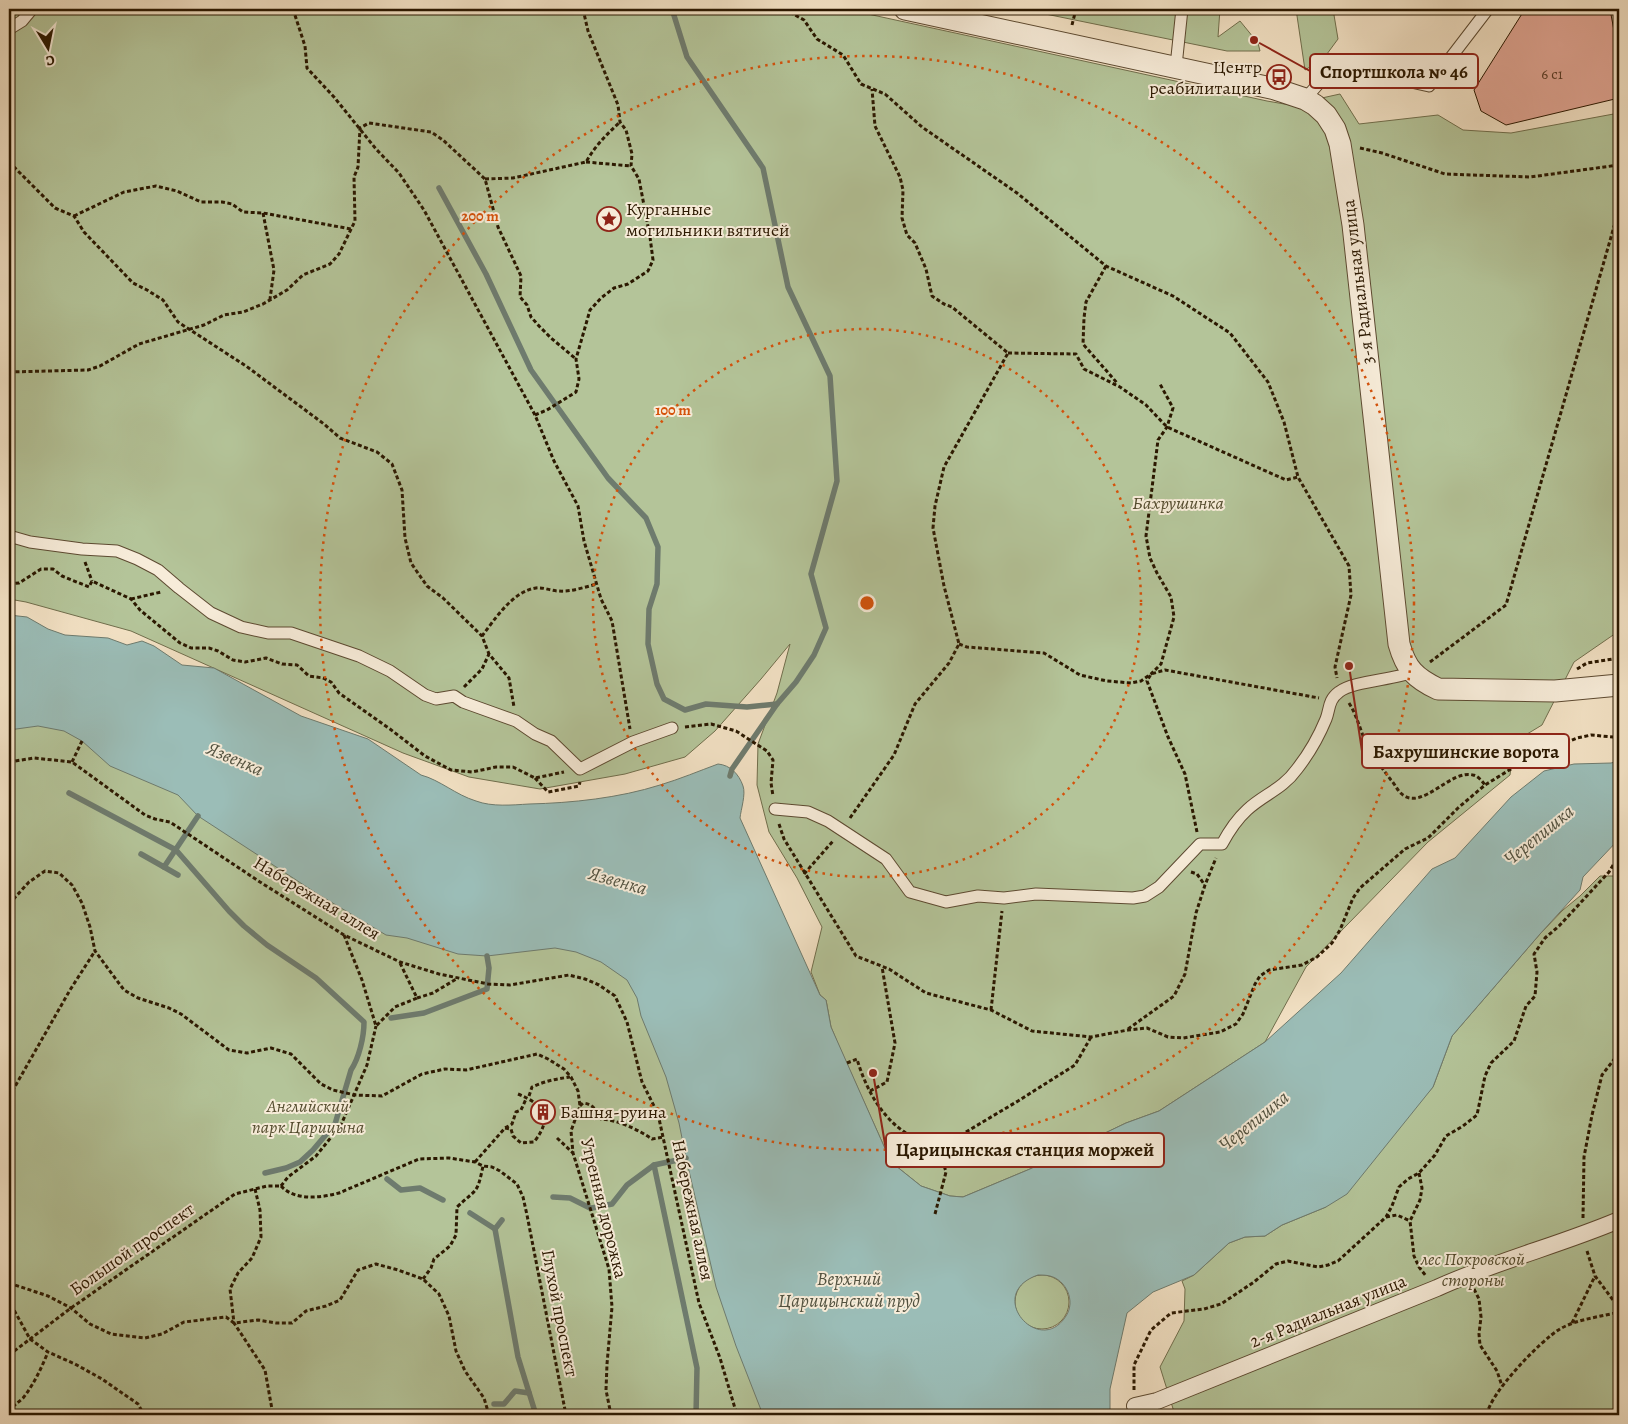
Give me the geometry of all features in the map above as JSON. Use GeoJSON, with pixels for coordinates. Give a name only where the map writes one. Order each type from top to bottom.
{"type":"FeatureCollection","features":[{"type":"Feature","properties":{"kind":"street","name":"3-я Радиальная улица"},"geometry":{"type":"LineString","coordinates":[[905,9],[1276,89],[1305,98],[1326,115],[1336,129],[1340,144],[1355,242],[1399,644],[1404,662],[1420,669],[1429,685],[1438,690],[1556,691],[1619,685]]}},
{"type":"Feature","properties":{"kind":"street","name":"2-я Радиальная улица"},"geometry":{"type":"LineString","coordinates":[[1134,1406],[1157,1400],[1438,1288],[1467,1274],[1582,1236],[1619,1220]]}},
{"type":"Feature","properties":{"kind":"lane"},"geometry":{"type":"LineString","coordinates":[[9,29],[22,21],[32,9]]}},
{"type":"Feature","properties":{"kind":"lane"},"geometry":{"type":"LineString","coordinates":[[1176,66],[1182,9]]}},
{"type":"Feature","properties":{"kind":"lane"},"geometry":{"type":"LineString","coordinates":[[1305,98],[1335,65],[1429,86],[1488,9]]}},
{"type":"Feature","properties":{"kind":"lane"},"geometry":{"type":"LineString","coordinates":[[9,536],[30,542],[82,549],[117,551],[137,559],[158,570],[211,612],[241,627],[268,633],[292,633],[359,656],[390,671],[424,695],[436,699],[454,696],[463,702],[516,721],[535,734],[551,741],[580,769],[632,742],[672,728]]}},
{"type":"Feature","properties":{"kind":"lane"},"geometry":{"type":"LineString","coordinates":[[775,809],[808,812],[828,821],[886,860],[910,892],[946,902],[978,896],[1004,898],[1036,894],[1133,898],[1145,896],[1166,881],[1200,844],[1222,844],[1232,826],[1248,809],[1283,786],[1309,752],[1326,718],[1329,704],[1339,692],[1358,685],[1403,676],[1420,669]]}},
{"type":"Feature","properties":{"kind":"path"},"geometry":{"type":"LineString","coordinates":[[293,9],[305,46],[307,68],[399,173],[424,210],[535,415],[554,461],[578,506],[584,542],[601,599],[612,621],[632,742]]}},
{"type":"Feature","properties":{"kind":"path"},"geometry":{"type":"LineString","coordinates":[[535,415],[547,410],[576,392],[579,379],[576,359],[590,310],[614,288],[628,284],[648,271],[653,260],[639,178],[631,166],[632,154],[626,130],[620,122],[618,104],[588,31],[583,9]]}},
{"type":"Feature","properties":{"kind":"path"},"geometry":{"type":"LineString","coordinates":[[784,9],[804,20],[817,38],[844,55],[861,84],[885,94],[922,127],[1017,193],[1106,266],[1173,296],[1230,333],[1268,382],[1284,422],[1298,477],[1349,566],[1351,595],[1335,667],[1339,692],[1350,703],[1365,740],[1380,766],[1403,795],[1412,798],[1422,797],[1457,777],[1466,775],[1473,775],[1485,785]]}},
{"type":"Feature","properties":{"kind":"path"},"geometry":{"type":"LineString","coordinates":[[872,89],[875,126],[900,177],[902,218],[907,235],[915,243],[926,269],[932,296],[952,307],[1008,353],[1076,354],[1084,369],[1120,387],[1146,405],[1167,427],[1286,480],[1298,477]]}},
{"type":"Feature","properties":{"kind":"path"},"geometry":{"type":"LineString","coordinates":[[586,162],[607,134],[620,122]]}},
{"type":"Feature","properties":{"kind":"path"},"geometry":{"type":"LineString","coordinates":[[360,128],[369,123],[431,132],[444,140],[485,179],[498,226],[520,276],[520,297],[527,305],[531,317],[539,326],[576,359]]}},
{"type":"Feature","properties":{"kind":"path"},"geometry":{"type":"LineString","coordinates":[[9,372],[88,370],[100,366],[139,344],[160,340],[204,325],[224,315],[251,310],[287,290],[303,275],[330,264],[339,254],[355,221],[354,177],[358,167],[360,128]]}},
{"type":"Feature","properties":{"kind":"path"},"geometry":{"type":"LineString","coordinates":[[1358,156],[1356,147],[1382,153],[1444,174],[1530,177],[1619,164]]}},
{"type":"Feature","properties":{"kind":"path"},"geometry":{"type":"LineString","coordinates":[[9,162],[55,208],[74,216],[84,232],[133,283],[164,300],[178,322],[246,366],[340,438],[377,452],[392,464],[402,490],[405,538],[411,563],[427,586],[443,598],[482,636],[489,654],[509,678],[516,721]]}},
{"type":"Feature","properties":{"kind":"path"},"geometry":{"type":"LineString","coordinates":[[485,179],[513,178],[586,162],[631,166]]}},
{"type":"Feature","properties":{"kind":"path"},"geometry":{"type":"LineString","coordinates":[[74,216],[124,192],[156,186],[177,191],[201,202],[232,204],[243,212],[263,213],[351,229]]}},
{"type":"Feature","properties":{"kind":"path"},"geometry":{"type":"LineString","coordinates":[[1420,669],[1506,605],[1619,209]]}},
{"type":"Feature","properties":{"kind":"path"},"geometry":{"type":"LineString","coordinates":[[263,213],[274,270],[270,300]]}},
{"type":"Feature","properties":{"kind":"path"},"geometry":{"type":"LineString","coordinates":[[1106,266],[1086,302],[1084,344],[1120,387]]}},
{"type":"Feature","properties":{"kind":"path"},"geometry":{"type":"LineString","coordinates":[[894,756],[914,704],[949,662],[959,644],[932,528],[935,506],[944,467],[1008,353]]}},
{"type":"Feature","properties":{"kind":"path"},"geometry":{"type":"LineString","coordinates":[[959,644],[967,647],[1044,653],[1080,675],[1107,681],[1132,683],[1141,681],[1161,664],[1174,617],[1171,597],[1150,558],[1146,536],[1158,440],[1167,427],[1173,408],[1160,384]]}},
{"type":"Feature","properties":{"kind":"path"},"geometry":{"type":"LineString","coordinates":[[9,584],[19,583],[41,568],[52,569],[72,581],[89,587],[92,581],[131,598],[140,610],[180,643],[191,648],[209,648],[233,660],[245,662],[266,658],[282,664],[297,665],[309,676],[323,678],[331,682],[339,693],[425,756],[451,770],[472,772],[496,767],[513,767],[536,778],[548,792],[572,789],[579,786],[580,769],[536,778]]}},
{"type":"Feature","properties":{"kind":"path"},"geometry":{"type":"LineString","coordinates":[[482,636],[506,606],[522,594],[535,588],[559,591],[597,584]]}},
{"type":"Feature","properties":{"kind":"path"},"geometry":{"type":"LineString","coordinates":[[131,598],[179,588]]}},
{"type":"Feature","properties":{"kind":"path"},"geometry":{"type":"LineString","coordinates":[[464,688],[482,669],[489,654]]}},
{"type":"Feature","properties":{"kind":"path"},"geometry":{"type":"LineString","coordinates":[[1571,672],[1588,663],[1619,658]]}},
{"type":"Feature","properties":{"kind":"path"},"geometry":{"type":"LineString","coordinates":[[1200,844],[1185,774],[1168,737],[1147,682],[1151,674],[1165,670],[1321,699],[1339,692]]}},
{"type":"Feature","properties":{"kind":"path"},"geometry":{"type":"LineString","coordinates":[[672,728],[712,724],[736,731],[767,751],[773,760],[771,783],[775,809],[784,839],[856,956],[888,969],[926,993],[991,1010],[1032,1030],[1091,1037],[1147,1028],[1168,1037],[1184,1038],[1220,1032],[1236,1024],[1243,1014],[1260,976],[1269,970],[1302,965],[1317,957],[1332,943],[1353,898],[1360,888],[1405,849],[1428,838],[1458,808],[1485,785],[1524,762],[1577,738],[1591,735],[1613,738],[1619,735]]}},
{"type":"Feature","properties":{"kind":"path"},"geometry":{"type":"LineString","coordinates":[[9,762],[34,758],[72,762],[82,741]]}},
{"type":"Feature","properties":{"kind":"path","name":"Набережная аллея"},"geometry":{"type":"LineString","coordinates":[[72,762],[144,815],[155,820],[170,822],[344,935],[400,962],[439,974],[488,984],[510,984],[569,975],[599,985],[614,996],[627,1022],[642,1082],[658,1114],[699,1303],[720,1358],[737,1415]]}},
{"type":"Feature","properties":{"kind":"path"},"geometry":{"type":"LineString","coordinates":[[1128,1030],[1174,996],[1185,974],[1196,913],[1222,844]]}},
{"type":"Feature","properties":{"kind":"path"},"geometry":{"type":"LineString","coordinates":[[1134,1406],[1134,1365],[1151,1330],[1162,1320],[1171,1313],[1204,1309],[1220,1304],[1254,1282],[1276,1264],[1288,1261],[1318,1267],[1338,1261],[1386,1217],[1399,1187],[1419,1173],[1435,1155],[1446,1136],[1477,1114],[1484,1076],[1491,1063],[1514,1040],[1526,1006],[1535,996],[1536,972],[1534,954],[1545,938],[1559,926],[1609,872],[1619,855]]}},
{"type":"Feature","properties":{"kind":"path"},"geometry":{"type":"LineString","coordinates":[[9,904],[28,882],[45,871],[59,873],[72,885],[82,903],[95,951],[124,990],[138,998],[181,1014],[228,1050],[247,1053],[271,1048],[291,1054],[321,1084],[332,1090],[354,1095],[382,1096],[422,1074],[445,1069],[466,1070],[537,1054],[556,1064],[571,1077],[578,1091],[580,1106],[583,1103],[589,1104],[595,1108],[600,1119],[612,1120],[643,1133],[652,1139],[663,1137]]}},
{"type":"Feature","properties":{"kind":"path"},"geometry":{"type":"LineString","coordinates":[[991,1010],[1004,898]]}},
{"type":"Feature","properties":{"kind":"path"},"geometry":{"type":"LineString","coordinates":[[280,1186],[288,1177],[316,1156],[341,1125],[368,1064],[376,1026],[362,980],[344,935]]}},
{"type":"Feature","properties":{"kind":"path"},"geometry":{"type":"LineString","coordinates":[[9,1097],[70,990],[95,951]]}},
{"type":"Feature","properties":{"kind":"path"},"geometry":{"type":"LineString","coordinates":[[400,962],[417,998]]}},
{"type":"Feature","properties":{"kind":"path"},"geometry":{"type":"LineString","coordinates":[[870,1091],[887,1082],[895,1043],[882,967]]}},
{"type":"Feature","properties":{"kind":"path"},"geometry":{"type":"LineString","coordinates":[[376,1026],[394,1006],[433,993],[458,978]]}},
{"type":"Feature","properties":{"kind":"path"},"geometry":{"type":"LineString","coordinates":[[939,1148],[1075,1065],[1091,1037]]}},
{"type":"Feature","properties":{"kind":"path"},"geometry":{"type":"LineString","coordinates":[[1619,1053],[1602,1075],[1592,1115],[1584,1156],[1582,1236],[1595,1276],[1619,1308]]}},
{"type":"Feature","properties":{"kind":"path"},"geometry":{"type":"LineString","coordinates":[[847,1063],[857,1058],[863,1078],[870,1091],[886,1116],[903,1132],[939,1148],[946,1172],[934,1214]]}},
{"type":"Feature","properties":{"kind":"path"},"geometry":{"type":"LineString","coordinates":[[475,1162],[505,1128],[512,1124],[516,1112],[521,1110],[532,1087],[548,1080],[571,1077]]}},
{"type":"Feature","properties":{"kind":"path"},"geometry":{"type":"LineString","coordinates":[[9,1083],[13,1090]]}},
{"type":"Feature","properties":{"kind":"path"},"geometry":{"type":"LineString","coordinates":[[505,1128],[511,1129],[513,1136],[521,1143],[534,1142],[544,1126],[545,1116],[541,1108],[532,1100],[518,1094]]}},
{"type":"Feature","properties":{"kind":"path","name":"Утренняя дорожка"},"geometry":{"type":"LineString","coordinates":[[580,1106],[570,1131],[573,1153],[609,1269],[612,1307],[606,1364],[606,1390],[610,1415]]}},
{"type":"Feature","properties":{"kind":"path"},"geometry":{"type":"LineString","coordinates":[[557,1138],[573,1153]]}},
{"type":"Feature","properties":{"kind":"path","name":"Глухой проспект"},"geometry":{"type":"LineString","coordinates":[[280,1186],[287,1192],[299,1196],[328,1196],[419,1159],[449,1158],[475,1162],[500,1171],[516,1184],[523,1197],[566,1415]]}},
{"type":"Feature","properties":{"kind":"path"},"geometry":{"type":"LineString","coordinates":[[423,1279],[431,1268],[434,1259],[450,1246],[456,1236],[457,1207],[472,1195],[479,1186],[483,1166]]}},
{"type":"Feature","properties":{"kind":"path"},"geometry":{"type":"LineString","coordinates":[[1419,1173],[1422,1188],[1420,1200],[1410,1221],[1414,1256],[1418,1267],[1438,1288]]}},
{"type":"Feature","properties":{"kind":"path","name":"Большой проспект"},"geometry":{"type":"LineString","coordinates":[[9,1355],[71,1308],[235,1194],[267,1186],[280,1186]]}},
{"type":"Feature","properties":{"kind":"path"},"geometry":{"type":"LineString","coordinates":[[234,1323],[230,1289],[238,1273],[252,1258],[261,1237],[260,1210],[255,1189]]}},
{"type":"Feature","properties":{"kind":"path"},"geometry":{"type":"LineString","coordinates":[[1386,1217],[1397,1216],[1410,1221]]}},
{"type":"Feature","properties":{"kind":"path"},"geometry":{"type":"LineString","coordinates":[[234,1323],[258,1320],[276,1323],[292,1322],[306,1311],[340,1300],[358,1270],[376,1264],[423,1279],[439,1294],[449,1316],[456,1351],[464,1371],[484,1398],[489,1415]]}},
{"type":"Feature","properties":{"kind":"path"},"geometry":{"type":"LineString","coordinates":[[1467,1274],[1479,1298],[1481,1317],[1480,1345],[1497,1370],[1502,1387]]}},
{"type":"Feature","properties":{"kind":"path"},"geometry":{"type":"LineString","coordinates":[[1572,1324],[1595,1276]]}},
{"type":"Feature","properties":{"kind":"path"},"geometry":{"type":"LineString","coordinates":[[144,1415],[138,1404],[102,1379],[48,1352],[30,1339],[14,1310],[9,1284],[48,1296],[71,1308],[90,1324],[111,1334],[146,1338],[162,1334],[184,1322],[226,1317],[234,1323],[265,1370],[273,1415]]}},
{"type":"Feature","properties":{"kind":"path"},"geometry":{"type":"LineString","coordinates":[[1487,1415],[1502,1387],[1531,1353],[1560,1329],[1619,1312]]}},
{"type":"Feature","properties":{"kind":"path"},"geometry":{"type":"LineString","coordinates":[[9,1412],[13,1405],[21,1400],[33,1385],[48,1352]]}},
{"type":"Feature","properties":{"kind":"green space","name":"Бахрушинка"},"geometry":{"type":"Polygon","coordinates":[[[9,9],[845,9],[1290,105],[1340,94],[1359,124],[1438,115],[1463,130],[1511,133],[1619,113],[1619,631],[1574,662],[1542,725],[1514,742],[1510,775],[1428,842],[1306,967],[1265,1042],[1159,1111],[1126,1123],[1030,1169],[963,1197],[950,1196],[921,1186],[891,1162],[831,1027],[826,1000],[820,995],[811,972],[822,927],[797,878],[769,832],[757,785],[758,744],[777,693],[790,644],[715,731],[685,757],[625,774],[540,789],[469,777],[403,753],[131,631],[9,599],[9,9]]]}},
{"type":"Feature","properties":{"kind":"green space"},"geometry":{"type":"Polygon","coordinates":[[[1021,9],[1220,9],[1218,37],[1240,21],[1258,43],[1260,51],[1227,51],[1021,9]]]}},
{"type":"Feature","properties":{"kind":"green space"},"geometry":{"type":"Polygon","coordinates":[[[1296,9],[1333,9],[1338,39],[1324,58],[1305,70],[1296,9]]]}},
{"type":"Feature","properties":{"kind":"green space","name":"Английский парк Царицына"},"geometry":{"type":"Polygon","coordinates":[[[9,674],[603,874],[935,1415],[9,1415],[9,674]]]}},
{"type":"Feature","properties":{"kind":"green space","name":"лес Покровской стороны"},"geometry":{"type":"Polygon","coordinates":[[[1600,876],[1619,876],[1619,1415],[1175,1415],[1160,1367],[1184,1321],[1185,1289],[1182,1281],[1194,1275],[1229,1243],[1245,1237],[1265,1236],[1282,1225],[1326,1207],[1433,1087],[1452,1036],[1540,934],[1600,876]]]}},
{"type":"Feature","properties":{"kind":"green space"},"geometry":{"type":"Polygon","coordinates":[[[1037,1275],[1047,1275],[1057,1279],[1065,1287],[1069,1302],[1065,1317],[1057,1325],[1047,1329],[1037,1329],[1027,1325],[1019,1317],[1015,1307],[1015,1297],[1019,1287],[1027,1279],[1037,1275]]]}},
{"type":"Feature","properties":{"kind":"water","name":"Верхний Царицынский пруд"},"geometry":{"type":"Polygon","coordinates":[[[9,615],[27,617],[48,629],[65,635],[108,638],[127,645],[142,641],[154,646],[182,665],[214,668],[301,716],[368,739],[421,775],[482,803],[509,805],[595,799],[644,790],[718,764],[726,766],[734,771],[744,789],[740,818],[820,995],[826,1000],[831,1027],[891,1162],[921,1186],[950,1196],[963,1197],[1030,1169],[1126,1123],[1159,1111],[1265,1042],[1341,973],[1432,869],[1455,858],[1511,797],[1544,771],[1574,764],[1619,761],[1619,839],[1583,877],[1580,890],[1452,1036],[1433,1087],[1347,1194],[1326,1207],[1282,1225],[1265,1236],[1245,1237],[1229,1243],[1194,1275],[1153,1292],[1127,1313],[1110,1389],[1110,1415],[763,1415],[736,1346],[716,1287],[679,1123],[666,1077],[641,1016],[637,998],[627,980],[601,962],[576,952],[555,948],[487,956],[458,954],[407,938],[386,935],[316,893],[198,816],[178,795],[110,766],[82,741],[64,731],[38,726],[9,730],[9,615]],[[1038,1275],[1022,1284],[1016,1295],[1016,1307],[1022,1318],[1031,1326],[1043,1330],[1055,1327],[1066,1316],[1069,1310],[1070,1298],[1065,1286],[1056,1278],[1038,1275]]]}},
{"type":"Feature","properties":{"kind":"building"},"geometry":{"type":"Polygon","coordinates":[[[1525,9],[1610,9],[1619,58],[1619,98],[1506,125],[1481,111],[1474,90],[1525,9]]]}},
{"type":"Feature","properties":{"kind":"waterway"},"geometry":{"type":"LineString","coordinates":[[672,9],[687,57],[763,168],[788,287],[830,376],[837,481],[811,574],[826,628],[814,655],[796,682],[777,704],[732,769],[730,776]]}},
{"type":"Feature","properties":{"kind":"waterway"},"geometry":{"type":"LineString","coordinates":[[439,188],[486,274],[531,370],[608,478],[646,518],[658,547],[657,584],[649,609],[648,644],[657,684],[664,699],[685,710],[706,704],[747,707],[777,704]]}},
{"type":"Feature","properties":{"kind":"waterway"},"geometry":{"type":"LineString","coordinates":[[69,793],[176,850],[244,926],[267,945],[316,978],[364,1022],[360,1047],[335,1124],[300,1162],[286,1168],[265,1173]]}},
{"type":"Feature","properties":{"kind":"waterway"},"geometry":{"type":"LineString","coordinates":[[141,854],[164,867],[198,816]]}},
{"type":"Feature","properties":{"kind":"waterway"},"geometry":{"type":"LineString","coordinates":[[164,867],[178,875]]}},
{"type":"Feature","properties":{"kind":"waterway"},"geometry":{"type":"LineString","coordinates":[[391,1018],[424,1013],[487,989],[489,968],[487,956]]}},
{"type":"Feature","properties":{"kind":"waterway"},"geometry":{"type":"LineString","coordinates":[[669,1162],[686,1158]]}},
{"type":"Feature","properties":{"kind":"waterway"},"geometry":{"type":"LineString","coordinates":[[592,1208],[612,1204],[627,1185],[654,1165],[668,1162]]}},
{"type":"Feature","properties":{"kind":"waterway"},"geometry":{"type":"LineString","coordinates":[[654,1165],[697,1368],[696,1415]]}},
{"type":"Feature","properties":{"kind":"waterway"},"geometry":{"type":"LineString","coordinates":[[387,1179],[401,1190],[420,1188],[443,1200]]}},
{"type":"Feature","properties":{"kind":"waterway"},"geometry":{"type":"LineString","coordinates":[[553,1197],[570,1198],[590,1208]]}},
{"type":"Feature","properties":{"kind":"waterway"},"geometry":{"type":"LineString","coordinates":[[470,1213],[495,1229]]}},
{"type":"Feature","properties":{"kind":"waterway"},"geometry":{"type":"LineString","coordinates":[[502,1220],[495,1229],[518,1357],[536,1415]]}},
{"type":"Feature","properties":{"kind":"waterway"},"geometry":{"type":"LineString","coordinates":[[494,1404],[504,1404],[515,1391],[529,1393]]}},
{"type":"Feature","properties":{"kind":"place","name":"Спортшкола № 46"},"geometry":{"type":"Point","coordinates":[1254,40]}},
{"type":"Feature","properties":{"kind":"place","name":"Центр реабилитации"},"geometry":{"type":"Point","coordinates":[1279,77]}},
{"type":"Feature","properties":{"kind":"place","name":"Курганные могильники вятичей"},"geometry":{"type":"Point","coordinates":[609,219]}},
{"type":"Feature","properties":{"kind":"place","name":"Бахрушинские ворота"},"geometry":{"type":"Point","coordinates":[1349,666]}},
{"type":"Feature","properties":{"kind":"place","name":"Царицынская станция моржей"},"geometry":{"type":"Point","coordinates":[873,1073]}},
{"type":"Feature","properties":{"kind":"place","name":"Башня-руина"},"geometry":{"type":"Point","coordinates":[543,1112]}},
{"type":"Feature","properties":{"kind":"water label","name":"Язвенка"},"geometry":{"type":"Point","coordinates":[235,759]}},
{"type":"Feature","properties":{"kind":"water label","name":"Черепишка"},"geometry":{"type":"Point","coordinates":[1539,835]}},
{"type":"Feature","properties":{"kind":"water label","name":"Язвенка"},"geometry":{"type":"Point","coordinates":[618,881]}},
{"type":"Feature","properties":{"kind":"water label","name":"Черепишка"},"geometry":{"type":"Point","coordinates":[1254,1121]}}]}
